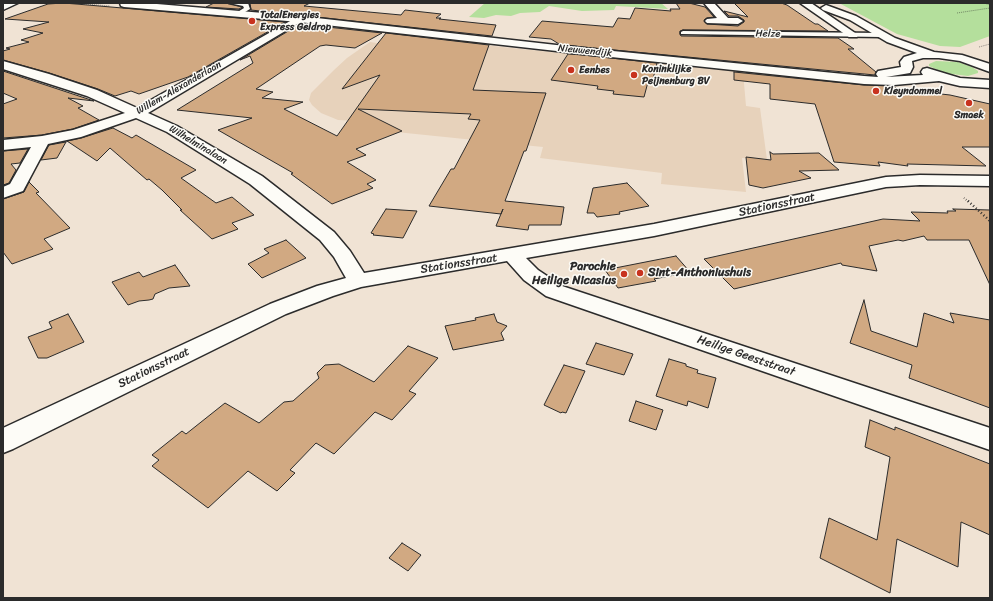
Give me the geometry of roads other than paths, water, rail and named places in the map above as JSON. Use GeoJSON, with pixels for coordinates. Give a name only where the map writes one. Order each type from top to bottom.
{"type":"FeatureCollection","features":[{"type":"Feature","properties":{"kind":"street"},"geometry":{"type":"LineString","coordinates":[[3,7],[13,3]]}},
{"type":"Feature","properties":{"kind":"street","name":"Nieuwendijk"},"geometry":{"type":"LineString","coordinates":[[120,3],[161,5],[582,51],[874,80],[894,81],[935,76],[988,81]]}},
{"type":"Feature","properties":{"kind":"street"},"geometry":{"type":"LineString","coordinates":[[709,3],[725,21]]}},
{"type":"Feature","properties":{"kind":"street"},"geometry":{"type":"LineString","coordinates":[[805,3],[853,35]]}},
{"type":"Feature","properties":{"kind":"street","name":"Helze"},"geometry":{"type":"LineString","coordinates":[[822,5],[853,18],[875,36],[920,57]]}},
{"type":"Feature","properties":{"kind":"street","name":"Willem-Alexanderlaan"},"geometry":{"type":"LineString","coordinates":[[3,145],[76,134],[138,113],[297,20]]}},
{"type":"Feature","properties":{"kind":"street"},"geometry":{"type":"LineString","coordinates":[[710,21],[738,21]]}},
{"type":"Feature","properties":{"kind":"street","name":"Helze"},"geometry":{"type":"LineString","coordinates":[[875,36],[920,57]]}},
{"type":"Feature","properties":{"kind":"street"},"geometry":{"type":"LineString","coordinates":[[935,76],[917,65],[917,61],[920,57],[966,59],[987,55]]}},
{"type":"Feature","properties":{"kind":"street","name":"Nieuwendijk"},"geometry":{"type":"LineString","coordinates":[[833,76],[878,74],[906,70],[906,62],[920,57]]}},
{"type":"Feature","properties":{"kind":"street"},"geometry":{"type":"LineString","coordinates":[[966,59],[988,81]]}},
{"type":"Feature","properties":{"kind":"street","name":"Wilhelminalaan"},"geometry":{"type":"LineString","coordinates":[[3,65],[92,93],[138,113],[172,129],[256,180],[327,236],[343,255],[358,281]]}},
{"type":"Feature","properties":{"kind":"street"},"geometry":{"type":"LineString","coordinates":[[3,193],[17,186],[42,140]]}},
{"type":"Feature","properties":{"kind":"street","name":"Stationsstraat"},"geometry":{"type":"LineString","coordinates":[[3,440],[278,309],[325,291],[358,281],[654,230],[886,182],[942,180],[990,181]]}},
{"type":"Feature","properties":{"kind":"street","name":"Heilige Geeststraat"},"geometry":{"type":"LineString","coordinates":[[512,255],[531,275],[554,291],[990,439]]}},
{"type":"Feature","properties":{"kind":"lane"},"geometry":{"type":"LineString","coordinates":[[232,3],[246,4],[248,9],[238,14]]}},
{"type":"Feature","properties":{"kind":"lane","name":"Helze"},"geometry":{"type":"LineString","coordinates":[[683,33],[875,36]]}},
{"type":"Feature","properties":{"kind":"lane"},"geometry":{"type":"LineString","coordinates":[[732,39],[740,39],[737,34]]}},
{"type":"Feature","properties":{"kind":"place","name":"TotalEnergies Express Geldrop"},"geometry":{"type":"Point","coordinates":[252,21]}},
{"type":"Feature","properties":{"kind":"place","name":"Eenbes"},"geometry":{"type":"Point","coordinates":[571,70]}},
{"type":"Feature","properties":{"kind":"place","name":"Koninklijke Peijnenburg BV"},"geometry":{"type":"Point","coordinates":[634,75]}},
{"type":"Feature","properties":{"kind":"place","name":"Kleyndommel"},"geometry":{"type":"Point","coordinates":[876,91]}},
{"type":"Feature","properties":{"kind":"place","name":"Smaek"},"geometry":{"type":"Point","coordinates":[969,103]}},
{"type":"Feature","properties":{"kind":"place","name":"Sint-Anthoniushuis"},"geometry":{"type":"Point","coordinates":[640,273]}},
{"type":"Feature","properties":{"kind":"place","name":"Parochie Heilige Nicasius"},"geometry":{"type":"Point","coordinates":[624,274]}}]}
